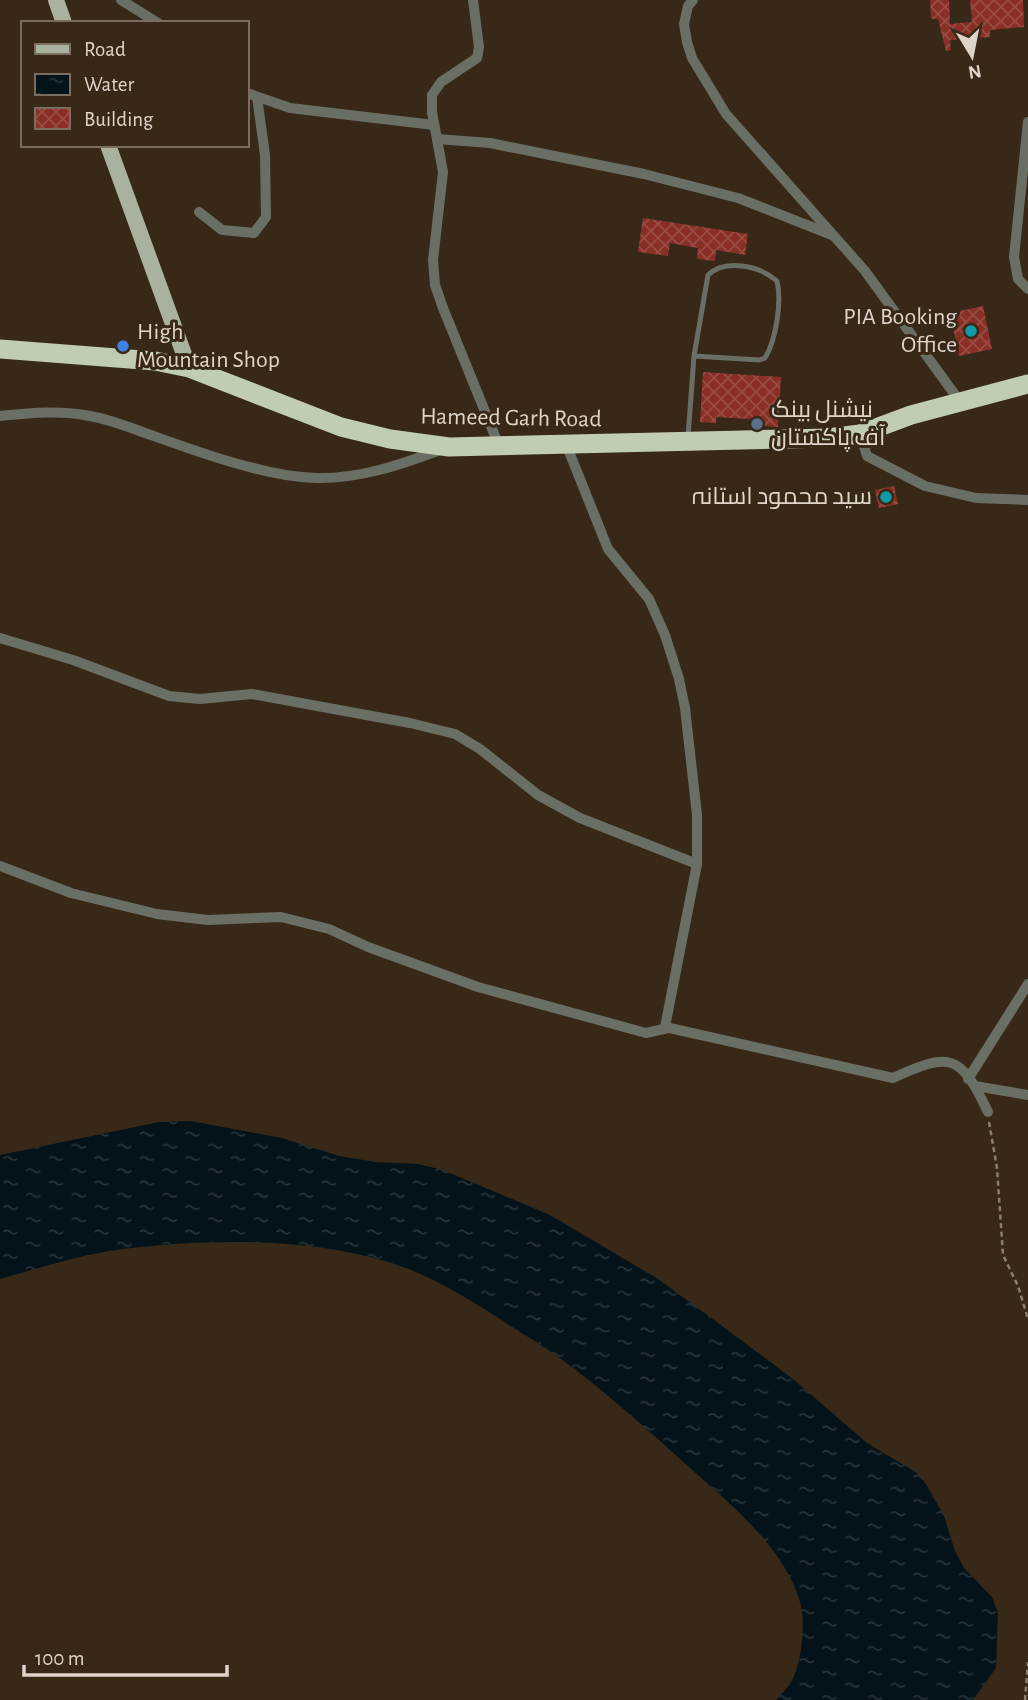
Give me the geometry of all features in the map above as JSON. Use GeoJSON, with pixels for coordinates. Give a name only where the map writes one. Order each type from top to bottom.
{"type":"FeatureCollection","features":[{"type":"Feature","properties":{"kind":"highway","name":"Hameed Garh Road"},"geometry":{"type":"LineString","coordinates":[[0,349],[155,361],[188,368],[341,427],[390,439],[449,447],[828,438],[860,433],[911,415],[1028,384]]}},
{"type":"Feature","properties":{"kind":"main road"},"geometry":{"type":"LineString","coordinates":[[56,0],[63,21]]}},
{"type":"Feature","properties":{"kind":"main road"},"geometry":{"type":"LineString","coordinates":[[109,147],[188,368]]}},
{"type":"Feature","properties":{"kind":"street"},"geometry":{"type":"LineString","coordinates":[[121,0],[155,21]]}},
{"type":"Feature","properties":{"kind":"street"},"geometry":{"type":"LineString","coordinates":[[473,0],[479,47],[477,58],[441,82],[432,95],[434,125],[443,172],[433,260],[435,285],[466,369],[499,446]]}},
{"type":"Feature","properties":{"kind":"street"},"geometry":{"type":"LineString","coordinates":[[693,0],[688,6],[684,24],[692,58],[726,114],[865,271],[961,403]]}},
{"type":"Feature","properties":{"kind":"street"},"geometry":{"type":"LineString","coordinates":[[252,95],[289,108],[434,125]]}},
{"type":"Feature","properties":{"kind":"street"},"geometry":{"type":"LineString","coordinates":[[199,212],[222,230],[254,233],[266,217],[265,156],[252,95]]}},
{"type":"Feature","properties":{"kind":"street"},"geometry":{"type":"LineString","coordinates":[[1028,122],[1014,257],[1018,279],[1028,289]]}},
{"type":"Feature","properties":{"kind":"street"},"geometry":{"type":"LineString","coordinates":[[437,139],[490,143],[645,174],[738,198],[835,236]]}},
{"type":"Feature","properties":{"kind":"street"},"geometry":{"type":"LineString","coordinates":[[0,416],[53,411],[90,416],[115,421],[248,466],[314,478],[350,477],[391,467],[449,447]]}},
{"type":"Feature","properties":{"kind":"street"},"geometry":{"type":"LineString","coordinates":[[860,433],[867,456],[925,486],[976,498],[1028,500]]}},
{"type":"Feature","properties":{"kind":"street"},"geometry":{"type":"LineString","coordinates":[[566,444],[608,549],[649,599],[669,646],[685,708],[697,815],[697,864],[665,1027],[668,1028]]}},
{"type":"Feature","properties":{"kind":"street"},"geometry":{"type":"LineString","coordinates":[[0,638],[73,660],[169,696],[200,699],[252,694],[455,734],[480,749],[538,795],[580,818],[697,864]]}},
{"type":"Feature","properties":{"kind":"street"},"geometry":{"type":"LineString","coordinates":[[0,866],[71,893],[158,914],[208,920],[281,918],[329,929],[368,947],[478,987],[646,1032],[668,1028],[893,1078],[928,1062],[942,1060],[958,1066],[972,1082],[988,1112]]}},
{"type":"Feature","properties":{"kind":"street"},"geometry":{"type":"LineString","coordinates":[[972,1082],[1028,984]]}},
{"type":"Feature","properties":{"kind":"street"},"geometry":{"type":"LineString","coordinates":[[972,1082],[1028,1095]]}},
{"type":"Feature","properties":{"kind":"lane"},"geometry":{"type":"LineString","coordinates":[[688,442],[694,356],[708,275],[714,269],[727,265],[757,270],[777,281],[775,321],[769,352],[765,358],[759,360],[694,356]]}},
{"type":"Feature","properties":{"kind":"path"},"geometry":{"type":"LineString","coordinates":[[988,1112],[997,1168],[1003,1255],[1018,1286],[1028,1319]]}},
{"type":"Feature","properties":{"kind":"path"},"geometry":{"type":"LineString","coordinates":[[1025,1700],[1028,1662]]}},
{"type":"Feature","properties":{"kind":"water"},"geometry":{"type":"Polygon","coordinates":[[[191,1121],[282,1138],[339,1156],[376,1162],[418,1164],[443,1170],[550,1215],[658,1279],[793,1379],[867,1443],[917,1473],[944,1516],[955,1551],[964,1568],[992,1597],[998,1613],[996,1668],[973,1700],[776,1700],[794,1676],[802,1643],[803,1621],[800,1602],[792,1582],[769,1545],[722,1497],[578,1372],[474,1303],[414,1271],[381,1260],[318,1247],[220,1242],[108,1251],[0,1279],[0,1155],[159,1122],[191,1121]]]}},
{"type":"Feature","properties":{"kind":"building"},"geometry":{"type":"Polygon","coordinates":[[[930,0],[949,0],[950,24],[972,22],[970,0],[1023,0],[1024,27],[990,30],[990,37],[950,40],[951,50],[946,51],[938,19],[931,19],[930,0]]]}},
{"type":"Feature","properties":{"kind":"building"},"geometry":{"type":"Polygon","coordinates":[[[643,218],[748,234],[745,255],[716,250],[715,261],[697,259],[698,248],[670,243],[668,256],[638,252],[643,218]]]}},
{"type":"Feature","properties":{"kind":"building","name":"PIA Booking Office"},"geometry":{"type":"Polygon","coordinates":[[[983,306],[992,349],[959,356],[950,313],[983,306]]]}},
{"type":"Feature","properties":{"kind":"building"},"geometry":{"type":"Polygon","coordinates":[[[703,372],[781,377],[778,427],[764,426],[764,420],[716,417],[716,423],[700,422],[703,372]]]}},
{"type":"Feature","properties":{"kind":"building","name":"سید محمود استانہ"},"geometry":{"type":"Polygon","coordinates":[[[894,486],[898,504],[879,508],[875,490],[894,486]]]}},
{"type":"Feature","properties":{"kind":"place","name":"PIA Booking Office"},"geometry":{"type":"Point","coordinates":[971,331]}},
{"type":"Feature","properties":{"kind":"place","name":"High Mountain Shop"},"geometry":{"type":"Point","coordinates":[123,346]}},
{"type":"Feature","properties":{"kind":"place","name":"نیشنل بینک آف پاکستان"},"geometry":{"type":"Point","coordinates":[757,424]}},
{"type":"Feature","properties":{"kind":"place","name":"سید محمود استانہ"},"geometry":{"type":"Point","coordinates":[886,497]}}]}
